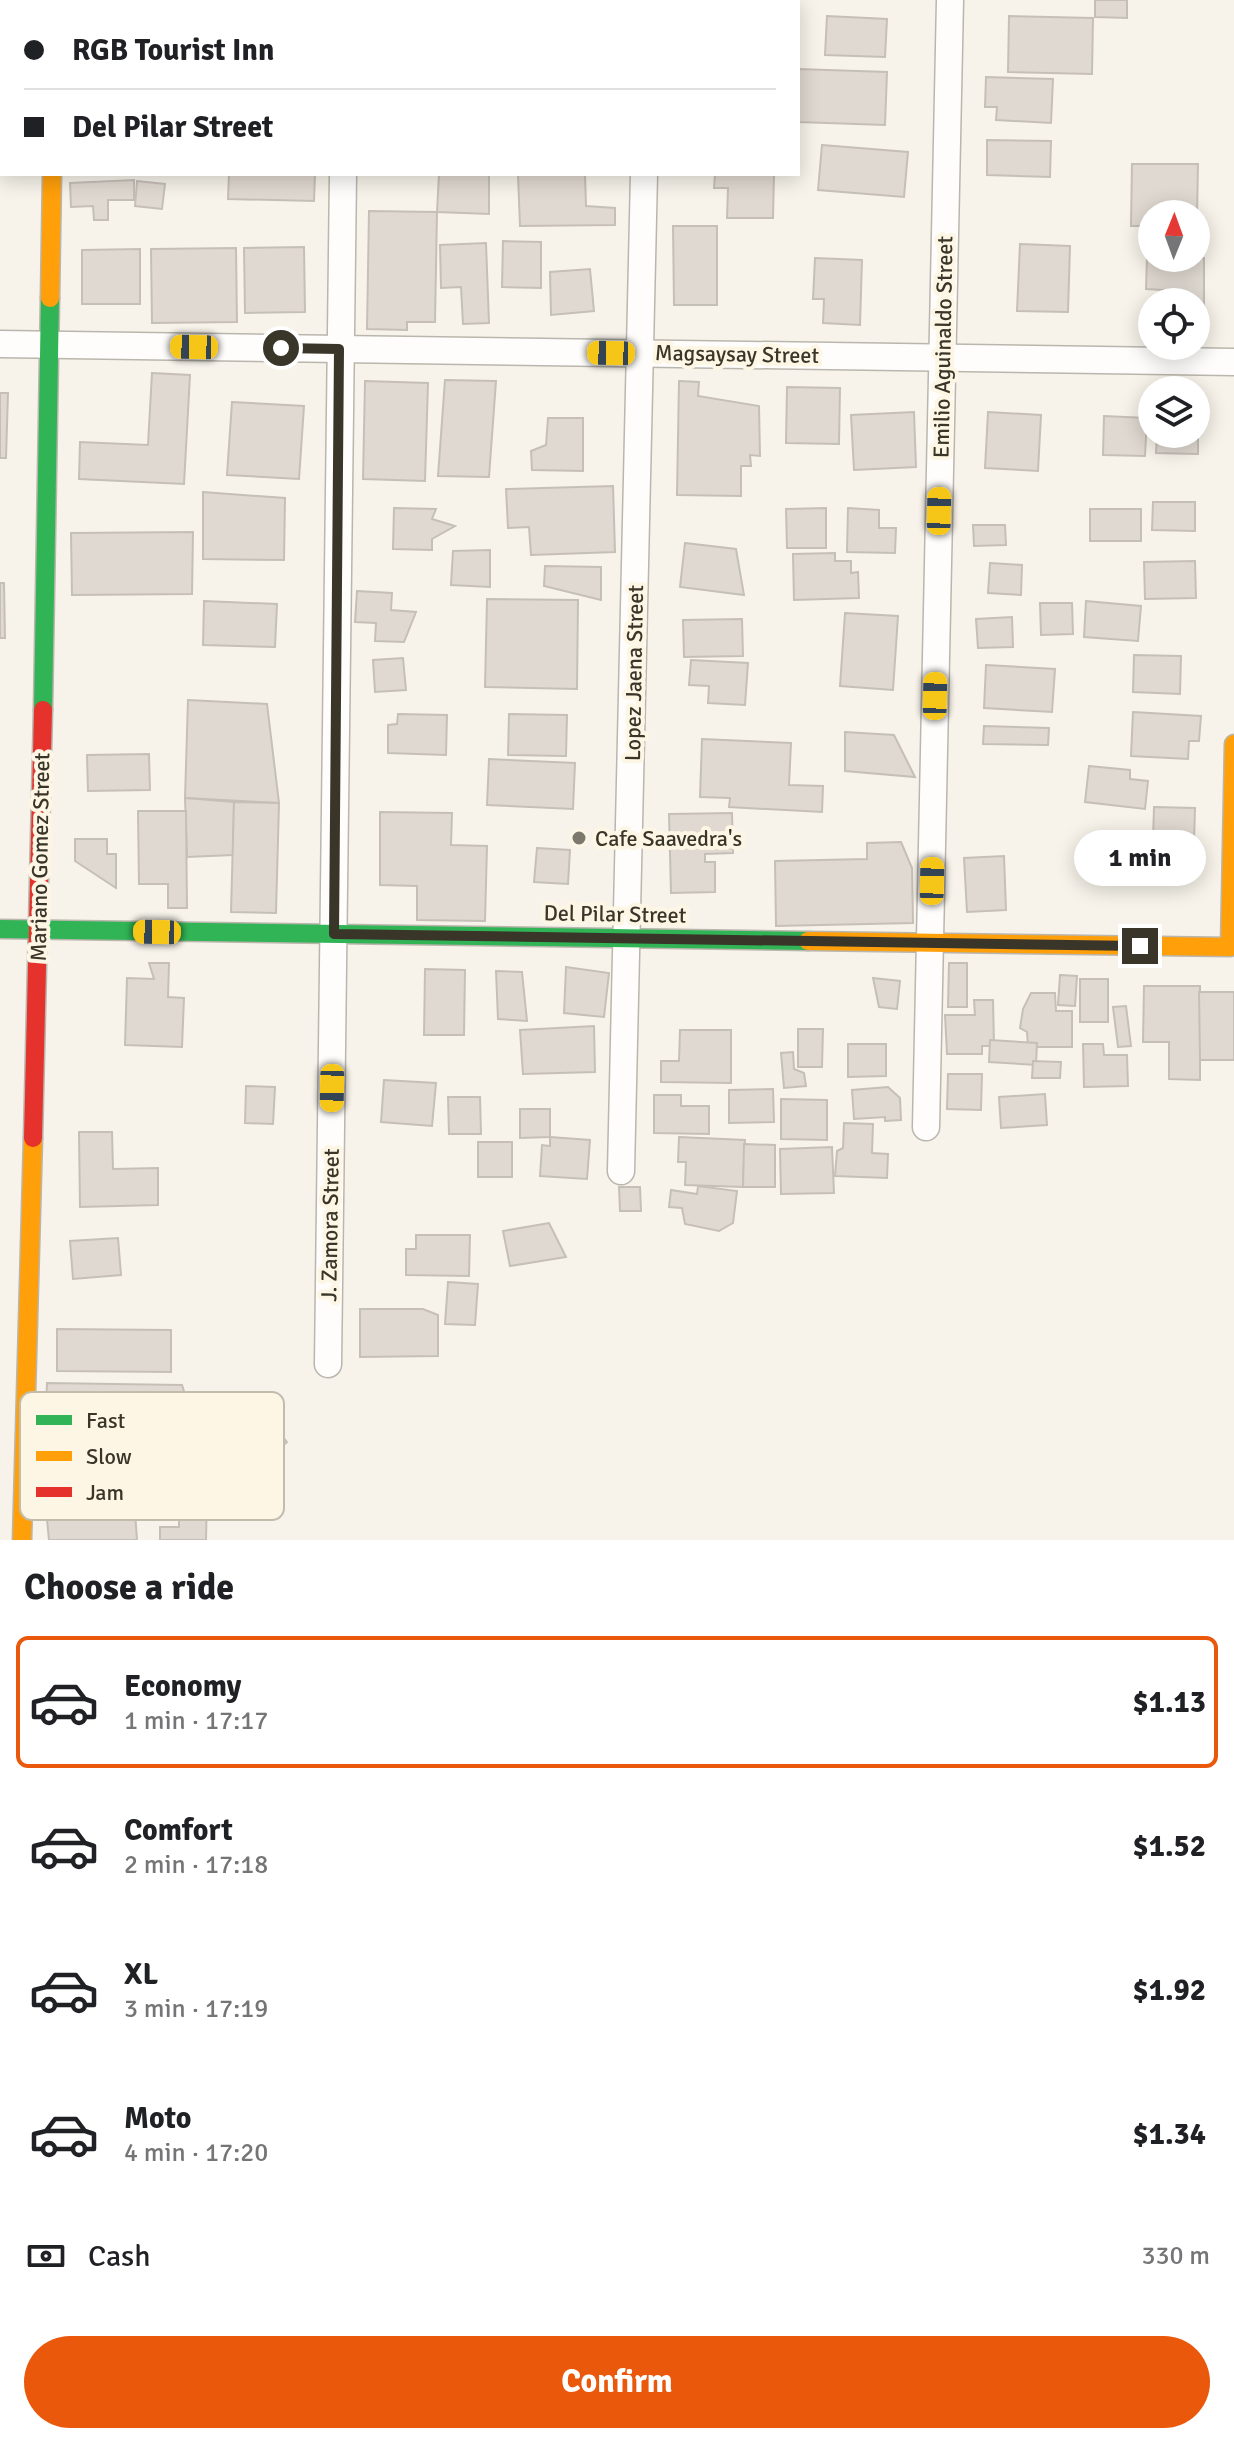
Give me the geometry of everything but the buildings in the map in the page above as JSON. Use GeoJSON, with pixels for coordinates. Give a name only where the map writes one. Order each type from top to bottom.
{"type":"FeatureCollection","features":[{"type":"Feature","properties":{"kind":"street","name":"Emilio Aguinaldo Street"},"geometry":{"type":"LineString","coordinates":[[926,1127],[950,0]]}},
{"type":"Feature","properties":{"kind":"street","name":"Mariano Gomez Street"},"geometry":{"type":"LineString","coordinates":[[26,1392],[39,930],[52,176]]}},
{"type":"Feature","properties":{"kind":"street","name":"J. Zamora Street"},"geometry":{"type":"LineString","coordinates":[[328,1364],[343,176]]}},
{"type":"Feature","properties":{"kind":"street","name":"Lopez Jaena Street"},"geometry":{"type":"LineString","coordinates":[[621,1171],[644,176]]}},
{"type":"Feature","properties":{"kind":"street","name":"Magsaysay Street"},"geometry":{"type":"LineString","coordinates":[[0,344],[1234,362]]}},
{"type":"Feature","properties":{"kind":"street","name":"Del Pilar Street"},"geometry":{"type":"LineString","coordinates":[[0,929],[1230,947],[1234,744]]}},
{"type":"Feature","properties":{"kind":"street","name":"Mariano Gomez Street"},"geometry":{"type":"LineString","coordinates":[[22,1540],[23,1520]]}},
{"type":"Feature","properties":{"kind":"traffic: fast"},"geometry":{"type":"LineString","coordinates":[[43,710],[50,298]]}},
{"type":"Feature","properties":{"kind":"traffic: fast"},"geometry":{"type":"LineString","coordinates":[[0,929],[808,941]]}},
{"type":"Feature","properties":{"kind":"traffic: slow"},"geometry":{"type":"LineString","coordinates":[[50,298],[52,176]]}},
{"type":"Feature","properties":{"kind":"traffic: slow"},"geometry":{"type":"LineString","coordinates":[[808,941],[1230,947],[1234,744]]}},
{"type":"Feature","properties":{"kind":"traffic: slow"},"geometry":{"type":"LineString","coordinates":[[26,1392],[33,1138]]}},
{"type":"Feature","properties":{"kind":"traffic: slow"},"geometry":{"type":"LineString","coordinates":[[22,1540],[23,1520]]}},
{"type":"Feature","properties":{"kind":"traffic: jam"},"geometry":{"type":"LineString","coordinates":[[33,1138],[43,710]]}},
{"type":"Feature","properties":{"kind":"place","name":"Cafe Saavedra's"},"geometry":{"type":"Point","coordinates":[579,838]}},
{"type":"Feature","properties":{"kind":"route"},"geometry":{"type":"LineString","coordinates":[[281,348],[339,349],[334,934],[1140,946]]}}]}
